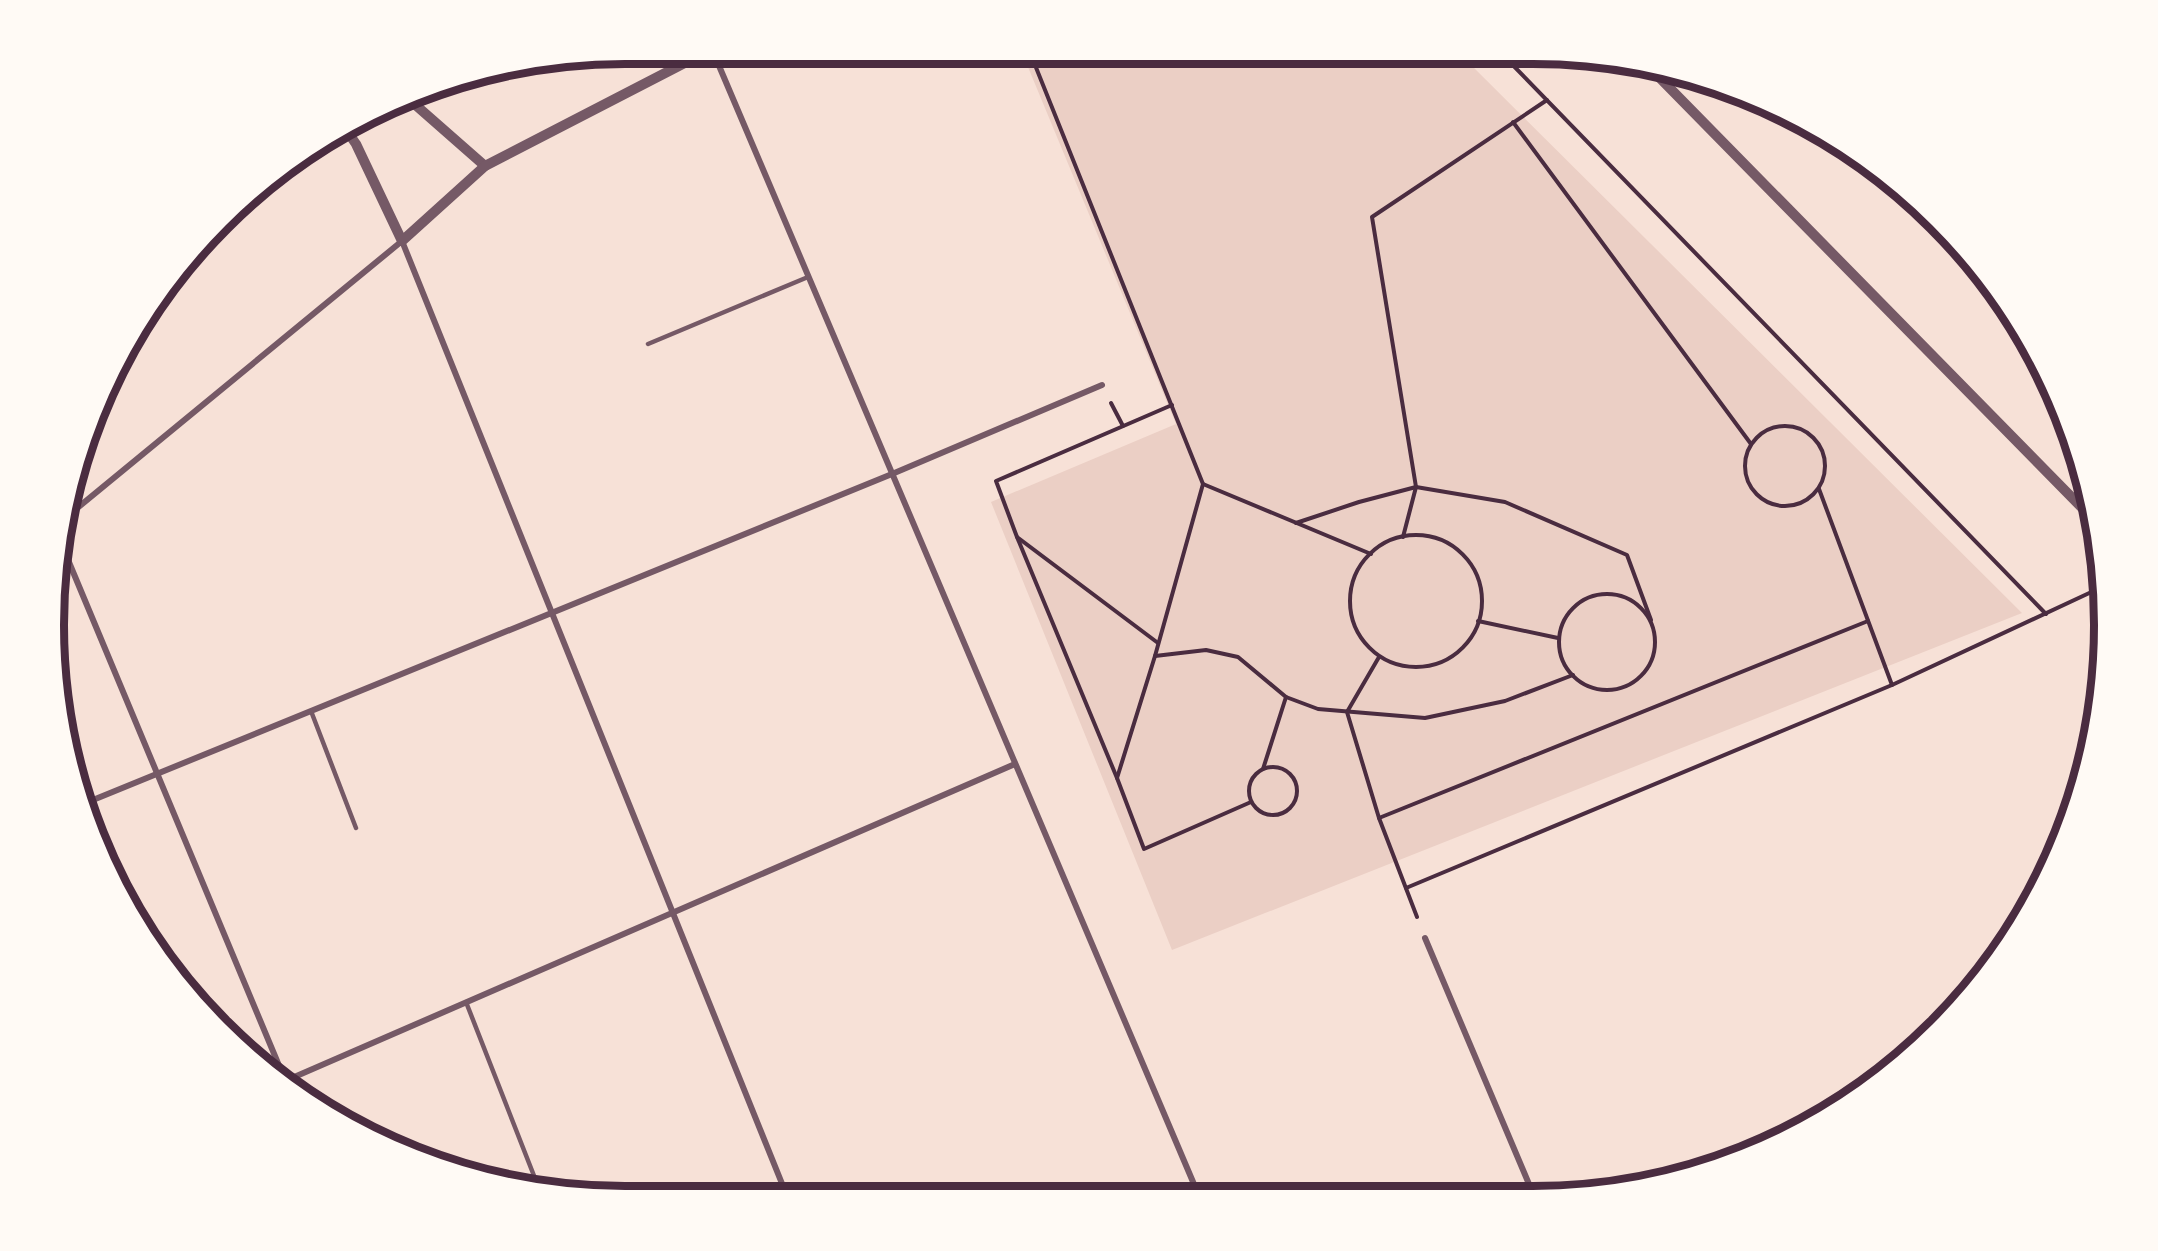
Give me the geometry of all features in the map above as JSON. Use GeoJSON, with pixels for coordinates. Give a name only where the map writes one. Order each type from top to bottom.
{"type":"FeatureCollection","features":[{"type":"Feature","properties":{"kind":"street"},"geometry":{"type":"LineString","coordinates":[[77,508],[402,241],[485,166],[683,64]]}},
{"type":"Feature","properties":{"kind":"street"},"geometry":{"type":"LineString","coordinates":[[718,64],[1195,1186]]}},
{"type":"Feature","properties":{"kind":"street"},"geometry":{"type":"LineString","coordinates":[[1662,80],[2081,506]]}},
{"type":"Feature","properties":{"kind":"street"},"geometry":{"type":"LineString","coordinates":[[416,105],[485,166]]}},
{"type":"Feature","properties":{"kind":"street"},"geometry":{"type":"LineString","coordinates":[[351,137],[402,241],[784,1186]]}},
{"type":"Feature","properties":{"kind":"street"},"geometry":{"type":"LineString","coordinates":[[92,800],[892,474],[1102,385]]}},
{"type":"Feature","properties":{"kind":"street"},"geometry":{"type":"LineString","coordinates":[[68,561],[279,1067]]}},
{"type":"Feature","properties":{"kind":"street"},"geometry":{"type":"LineString","coordinates":[[293,1077],[1015,764]]}},
{"type":"Feature","properties":{"kind":"street"},"geometry":{"type":"LineString","coordinates":[[1425,938],[1530,1186]]}},
{"type":"Feature","properties":{"kind":"lane"},"geometry":{"type":"LineString","coordinates":[[648,344],[808,277]]}},
{"type":"Feature","properties":{"kind":"lane"},"geometry":{"type":"LineString","coordinates":[[310,711],[356,828]]}},
{"type":"Feature","properties":{"kind":"lane"},"geometry":{"type":"LineString","coordinates":[[466,1002],[535,1179]]}},
{"type":"Feature","properties":{"kind":"path"},"geometry":{"type":"LineString","coordinates":[[1035,64],[1203,484],[1155,656],[1117,778]]}},
{"type":"Feature","properties":{"kind":"path"},"geometry":{"type":"LineString","coordinates":[[1512,64],[2046,614]]}},
{"type":"Feature","properties":{"kind":"path"},"geometry":{"type":"LineString","coordinates":[[1403,537],[1416,487],[1372,217],[1547,100]]}},
{"type":"Feature","properties":{"kind":"path"},"geometry":{"type":"LineString","coordinates":[[1513,122],[1751,444]]}},
{"type":"Feature","properties":{"kind":"path"},"geometry":{"type":"LineString","coordinates":[[1172,405],[996,481],[1144,849],[1251,802]]}},
{"type":"Feature","properties":{"kind":"path"},"geometry":{"type":"LineString","coordinates":[[1788,426],[1808,433],[1821,449],[1826,470],[1819,489],[1803,503],[1782,507],[1762,500],[1748,484],[1744,464],[1751,444],[1767,430],[1777,428],[1788,426]]}},
{"type":"Feature","properties":{"kind":"path"},"geometry":{"type":"LineString","coordinates":[[1203,484],[1371,554]]}},
{"type":"Feature","properties":{"kind":"path"},"geometry":{"type":"LineString","coordinates":[[1296,523],[1359,502],[1416,487],[1505,502],[1627,555],[1651,620],[1656,645],[1648,670],[1629,686],[1604,691],[1580,683],[1563,663],[1558,638],[1566,614],[1585,597],[1610,592],[1635,601],[1651,620]]}},
{"type":"Feature","properties":{"kind":"path"},"geometry":{"type":"LineString","coordinates":[[1819,489],[1892,685]]}},
{"type":"Feature","properties":{"kind":"path"},"geometry":{"type":"LineString","coordinates":[[1420,534],[1454,545],[1476,572],[1483,606],[1472,639],[1446,661],[1412,668],[1379,657],[1356,631],[1349,596],[1361,563],[1386,541],[1403,537],[1420,534]]}},
{"type":"Feature","properties":{"kind":"path"},"geometry":{"type":"LineString","coordinates":[[1017,537],[1158,643]]}},
{"type":"Feature","properties":{"kind":"path"},"geometry":{"type":"LineString","coordinates":[[1406,888],[1892,685],[2092,592]]}},
{"type":"Feature","properties":{"kind":"path"},"geometry":{"type":"LineString","coordinates":[[1478,621],[1558,638]]}},
{"type":"Feature","properties":{"kind":"path"},"geometry":{"type":"LineString","coordinates":[[1379,818],[1868,621]]}},
{"type":"Feature","properties":{"kind":"path"},"geometry":{"type":"LineString","coordinates":[[1155,656],[1206,650],[1238,657],[1286,697],[1318,709],[1425,718],[1505,701],[1573,675]]}},
{"type":"Feature","properties":{"kind":"path"},"geometry":{"type":"LineString","coordinates":[[1379,657],[1347,712],[1379,818],[1425,938]]}},
{"type":"Feature","properties":{"kind":"path"},"geometry":{"type":"LineString","coordinates":[[1262,769],[1286,697]]}},
{"type":"Feature","properties":{"kind":"path"},"geometry":{"type":"LineString","coordinates":[[1275,766],[1287,771],[1296,780],[1298,793],[1294,805],[1285,813],[1271,816],[1260,812],[1251,802],[1249,790],[1253,777],[1262,769],[1275,766]]}},
{"type":"Feature","properties":{"kind":"shaded area"},"geometry":{"type":"Polygon","coordinates":[[[1027,64],[1470,64],[2022,613],[1172,950],[991,502],[1176,424],[1027,64]]]}}]}
